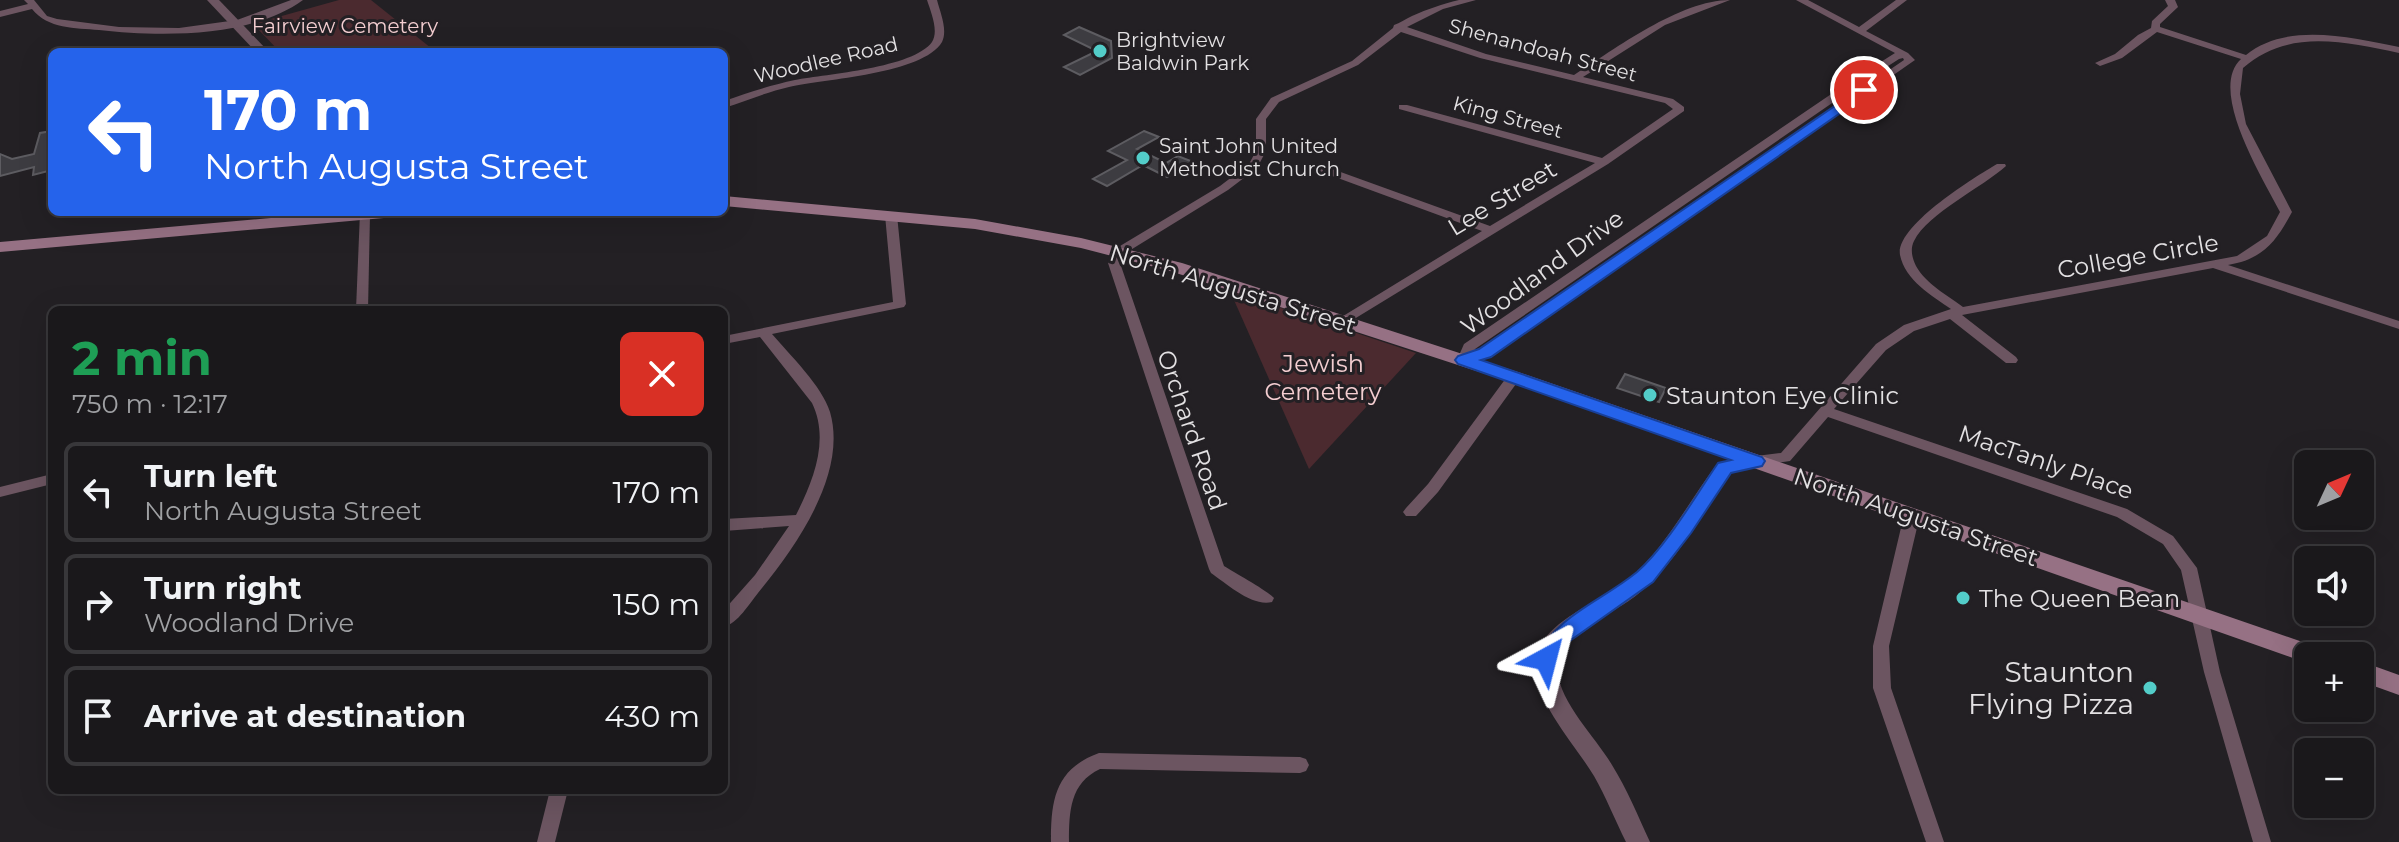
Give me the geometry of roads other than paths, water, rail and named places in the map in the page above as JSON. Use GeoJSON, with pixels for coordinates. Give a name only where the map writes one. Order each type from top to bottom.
{"type":"FeatureCollection","features":[{"type":"Feature","properties":{"kind":"main road","name":"North Augusta Street"},"geometry":{"type":"LineString","coordinates":[[728,201],[1003,228],[1119,252],[1203,275],[1514,377],[2294,649]]}},
{"type":"Feature","properties":{"kind":"main road"},"geometry":{"type":"LineString","coordinates":[[0,247],[332,216]]}},
{"type":"Feature","properties":{"kind":"main road"},"geometry":{"type":"LineString","coordinates":[[2374,676],[2399,685]]}},
{"type":"Feature","properties":{"kind":"street"},"geometry":{"type":"LineString","coordinates":[[213,0],[259,48]]}},
{"type":"Feature","properties":{"kind":"street"},"geometry":{"type":"LineString","coordinates":[[0,14],[31,3],[46,19],[99,27],[192,33],[236,24],[298,0]]}},
{"type":"Feature","properties":{"kind":"street","name":"Woodlee Road"},"geometry":{"type":"LineString","coordinates":[[728,104],[778,87],[882,67],[918,56],[935,45],[939,37],[932,0]]}},
{"type":"Feature","properties":{"kind":"street"},"geometry":{"type":"LineString","coordinates":[[1119,252],[1224,188],[1253,166],[1261,151],[1261,119],[1272,102],[1355,63],[1397,27],[1434,9],[1471,0]]}},
{"type":"Feature","properties":{"kind":"street"},"geometry":{"type":"LineString","coordinates":[[1574,79],[1662,23],[1725,0]]}},
{"type":"Feature","properties":{"kind":"street","name":"Woodland Drive"},"geometry":{"type":"LineString","coordinates":[[1464,360],[1485,353],[1910,60],[1801,0]]}},
{"type":"Feature","properties":{"kind":"street"},"geometry":{"type":"LineString","coordinates":[[1859,32],[1902,0]]}},
{"type":"Feature","properties":{"kind":"street"},"geometry":{"type":"LineString","coordinates":[[2156,29],[2155,23],[2173,7],[2170,0]]}},
{"type":"Feature","properties":{"kind":"street","name":"Shenandoah Street"},"geometry":{"type":"LineString","coordinates":[[1397,27],[1474,53],[1669,101],[1679,107]]}},
{"type":"Feature","properties":{"kind":"street"},"geometry":{"type":"LineString","coordinates":[[2100,63],[2118,60],[2148,32],[2156,29],[2246,58],[2264,46],[2298,39],[2331,40],[2399,50]]}},
{"type":"Feature","properties":{"kind":"street","name":"College Circle"},"geometry":{"type":"LineString","coordinates":[[1756,461],[1785,457],[1887,342],[1918,324],[1956,312],[2218,266],[2256,251],[2279,230],[2286,212],[2241,124],[2235,94],[2238,67],[2246,58]]}},
{"type":"Feature","properties":{"kind":"street","name":"King Street"},"geometry":{"type":"LineString","coordinates":[[1403,107],[1604,162]]}},
{"type":"Feature","properties":{"kind":"street","name":"Lee Street"},"geometry":{"type":"LineString","coordinates":[[1341,321],[1604,162],[1679,112],[1679,107]]}},
{"type":"Feature","properties":{"kind":"street"},"geometry":{"type":"LineString","coordinates":[[2001,166],[1976,180],[1915,233],[1906,246],[1906,257],[1916,274],[2011,360]]}},
{"type":"Feature","properties":{"kind":"street"},"geometry":{"type":"LineString","coordinates":[[1320,168],[1490,230]]}},
{"type":"Feature","properties":{"kind":"street"},"geometry":{"type":"LineString","coordinates":[[728,339],[900,304],[891,215]]}},
{"type":"Feature","properties":{"kind":"street"},"geometry":{"type":"LineString","coordinates":[[362,306],[364,216]]}},
{"type":"Feature","properties":{"kind":"street","name":"Orchard Road"},"geometry":{"type":"LineString","coordinates":[[1119,252],[1114,263],[1126,306],[1217,569],[1266,598]]}},
{"type":"Feature","properties":{"kind":"street"},"geometry":{"type":"LineString","coordinates":[[2218,266],[2399,325]]}},
{"type":"Feature","properties":{"kind":"street"},"geometry":{"type":"LineString","coordinates":[[728,616],[773,563],[799,520],[824,458],[824,414],[819,403],[763,332]]}},
{"type":"Feature","properties":{"kind":"street"},"geometry":{"type":"LineString","coordinates":[[1411,512],[1433,488],[1514,377]]}},
{"type":"Feature","properties":{"kind":"street","name":"MacTanly Place"},"geometry":{"type":"LineString","coordinates":[[1825,411],[2122,513],[2168,540],[2186,561],[2198,616],[2262,842]]}},
{"type":"Feature","properties":{"kind":"street"},"geometry":{"type":"LineString","coordinates":[[1638,842],[1604,773],[1553,691],[1546,672],[1547,655],[1559,637],[1646,576],[1725,468],[1756,461]]}},
{"type":"Feature","properties":{"kind":"street"},"geometry":{"type":"LineString","coordinates":[[0,492],[48,480]]}},
{"type":"Feature","properties":{"kind":"street"},"geometry":{"type":"LineString","coordinates":[[1912,515],[1879,666],[1882,688],[1935,842]]}},
{"type":"Feature","properties":{"kind":"street"},"geometry":{"type":"LineString","coordinates":[[728,525],[799,520]]}},
{"type":"Feature","properties":{"kind":"street"},"geometry":{"type":"LineString","coordinates":[[1060,842],[1061,799],[1066,786],[1078,771],[1099,761],[1300,765]]}},
{"type":"Feature","properties":{"kind":"street"},"geometry":{"type":"LineString","coordinates":[[546,842],[558,794]]}},
{"type":"Feature","properties":{"kind":"place","name":"Brightview Baldwin Park"},"geometry":{"type":"Point","coordinates":[1100,51]}},
{"type":"Feature","properties":{"kind":"place","name":"Saint John United Methodist Church"},"geometry":{"type":"Point","coordinates":[1143,158]}},
{"type":"Feature","properties":{"kind":"place","name":"Staunton Eye Clinic"},"geometry":{"type":"Point","coordinates":[1650,395]}},
{"type":"Feature","properties":{"kind":"place","name":"The Queen Bean"},"geometry":{"type":"Point","coordinates":[1963,598]}},
{"type":"Feature","properties":{"kind":"place","name":"Staunton Flying Pizza"},"geometry":{"type":"Point","coordinates":[2150,688]}},
{"type":"Feature","properties":{"kind":"park label","name":"Fairview Cemetery"},"geometry":{"type":"Point","coordinates":[345,26]}},
{"type":"Feature","properties":{"kind":"park label","name":"Jewish Cemetery"},"geometry":{"type":"Point","coordinates":[1323,377]}}]}
